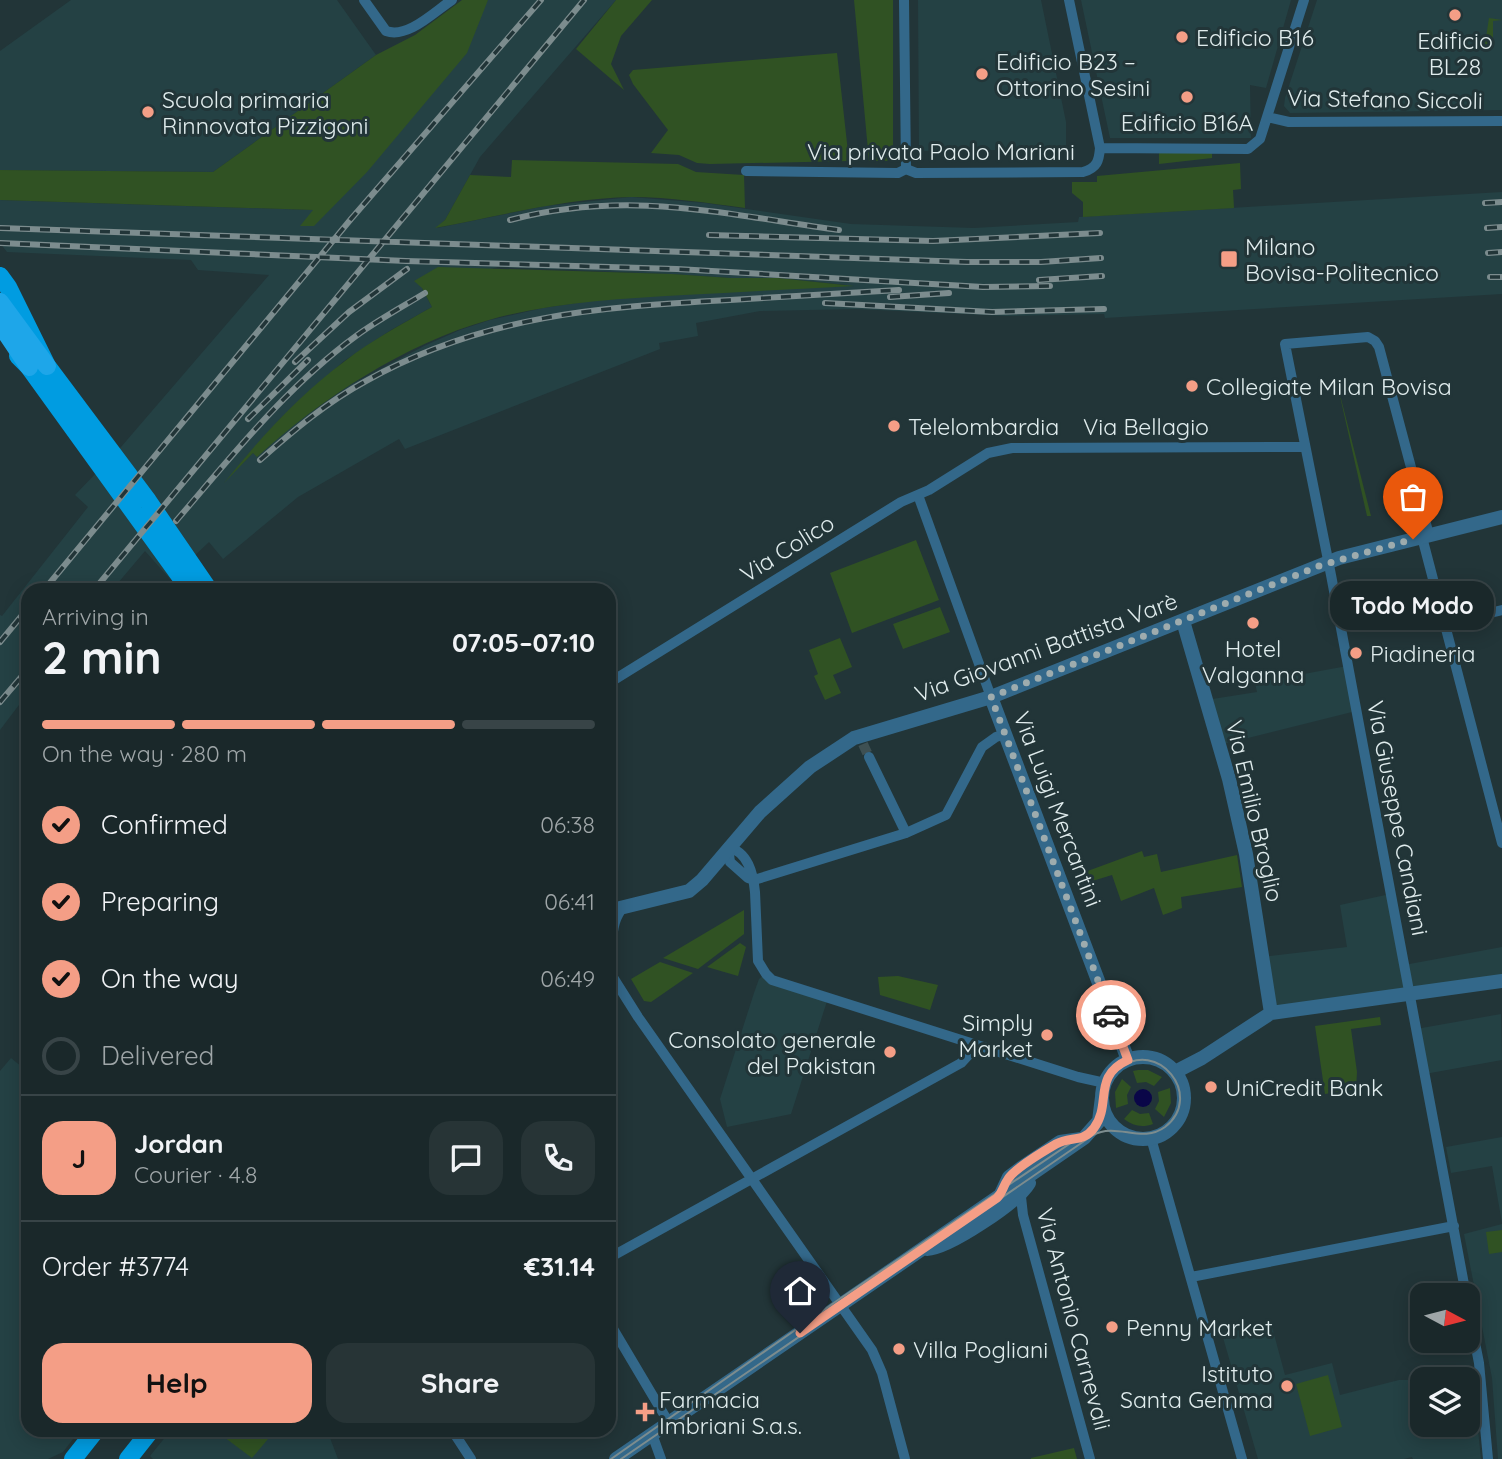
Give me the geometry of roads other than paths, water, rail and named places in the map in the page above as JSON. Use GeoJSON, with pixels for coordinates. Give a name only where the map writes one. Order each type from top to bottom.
{"type":"FeatureCollection","features":[{"type":"Feature","properties":{"kind":"highway"},"geometry":{"type":"LineString","coordinates":[[3,288],[38,367]]}},
{"type":"Feature","properties":{"kind":"highway"},"geometry":{"type":"LineString","coordinates":[[0,324],[38,367]]}},
{"type":"Feature","properties":{"kind":"main road"},"geometry":{"type":"LineString","coordinates":[[0,337],[38,367],[183,566],[201,583]]}},
{"type":"Feature","properties":{"kind":"main road"},"geometry":{"type":"LineString","coordinates":[[183,566],[188,583]]}},
{"type":"Feature","properties":{"kind":"main road"},"geometry":{"type":"LineString","coordinates":[[73,1459],[90,1437]]}},
{"type":"Feature","properties":{"kind":"main road"},"geometry":{"type":"LineString","coordinates":[[128,1459],[145,1437]]}},
{"type":"Feature","properties":{"kind":"street"},"geometry":{"type":"LineString","coordinates":[[364,0],[386,31],[398,33],[411,28],[452,0]]}},
{"type":"Feature","properties":{"kind":"street"},"geometry":{"type":"LineString","coordinates":[[904,0],[906,169]]}},
{"type":"Feature","properties":{"kind":"street"},"geometry":{"type":"LineString","coordinates":[[1069,0],[1100,148]]}},
{"type":"Feature","properties":{"kind":"street"},"geometry":{"type":"LineString","coordinates":[[1267,117],[1304,0]]}},
{"type":"Feature","properties":{"kind":"street","name":"Via privata Paolo Mariani"},"geometry":{"type":"LineString","coordinates":[[746,171],[898,173],[906,169],[916,173],[1083,172],[1093,169],[1097,164],[1100,148],[1248,149],[1260,139],[1267,117]]}},
{"type":"Feature","properties":{"kind":"street","name":"Via Stefano Siccoli"},"geometry":{"type":"LineString","coordinates":[[1267,117],[1289,122],[1502,121]]}},
{"type":"Feature","properties":{"kind":"street","name":"Via Giuseppe Candiani"},"geometry":{"type":"LineString","coordinates":[[1425,536],[1379,347],[1372,338],[1285,344],[1329,562],[1409,994],[1421,1082],[1454,1226],[1464,1283]]}},
{"type":"Feature","properties":{"kind":"street","name":"Via Bellagio"},"geometry":{"type":"LineString","coordinates":[[988,453],[1012,448],[1304,447]]}},
{"type":"Feature","properties":{"kind":"street","name":"Via Colico"},"geometry":{"type":"LineString","coordinates":[[616,679],[901,502],[929,490],[988,453]]}},
{"type":"Feature","properties":{"kind":"street","name":"Via Luigi Mercantini"},"geometry":{"type":"LineString","coordinates":[[918,495],[1128,1060]]}},
{"type":"Feature","properties":{"kind":"street","name":"Via Giovanni Battista Varè"},"geometry":{"type":"LineString","coordinates":[[616,908],[689,891],[702,880],[760,812],[810,767],[861,740],[991,697],[1329,562],[1502,517]]}},
{"type":"Feature","properties":{"kind":"street"},"geometry":{"type":"LineString","coordinates":[[1425,536],[1444,624],[1502,843]]}},
{"type":"Feature","properties":{"kind":"street"},"geometry":{"type":"LineString","coordinates":[[1444,624],[1502,610]]}},
{"type":"Feature","properties":{"kind":"street","name":"Via Emilio Broglio"},"geometry":{"type":"LineString","coordinates":[[1183,621],[1235,804],[1246,853],[1270,1013]]}},
{"type":"Feature","properties":{"kind":"street"},"geometry":{"type":"LineString","coordinates":[[728,847],[730,862],[754,880],[906,833],[946,815],[982,747],[1005,734]]}},
{"type":"Feature","properties":{"kind":"street"},"geometry":{"type":"LineString","coordinates":[[869,757],[906,833]]}},
{"type":"Feature","properties":{"kind":"street"},"geometry":{"type":"LineString","coordinates":[[754,880],[758,961],[772,979],[975,1044],[1104,1090]]}},
{"type":"Feature","properties":{"kind":"street"},"geometry":{"type":"LineString","coordinates":[[1175,1072],[1202,1058],[1270,1013],[1502,981]]}},
{"type":"Feature","properties":{"kind":"street"},"geometry":{"type":"LineString","coordinates":[[616,982],[872,1350],[882,1373],[905,1459]]}},
{"type":"Feature","properties":{"kind":"street"},"geometry":{"type":"LineString","coordinates":[[616,1254],[961,1063],[975,1044]]}},
{"type":"Feature","properties":{"kind":"street"},"geometry":{"type":"LineString","coordinates":[[616,1459],[1037,1171],[1084,1138],[1099,1121],[1104,1090],[1113,1070],[1128,1060],[1150,1058],[1164,1063],[1175,1072],[1183,1091],[1181,1113],[1168,1130],[1150,1138],[1106,1130],[1084,1138],[1059,1142],[1009,1177],[997,1198]]}},
{"type":"Feature","properties":{"kind":"street"},"geometry":{"type":"LineString","coordinates":[[1104,1090],[1103,1108],[1109,1121],[1128,1136]]}},
{"type":"Feature","properties":{"kind":"street"},"geometry":{"type":"LineString","coordinates":[[1150,1138],[1242,1459]]}},
{"type":"Feature","properties":{"kind":"street"},"geometry":{"type":"LineString","coordinates":[[916,1253],[939,1248],[954,1240],[1024,1190],[1037,1171]]}},
{"type":"Feature","properties":{"kind":"street","name":"Via Antonio Carnevali"},"geometry":{"type":"LineString","coordinates":[[1024,1190],[1021,1199],[1023,1215],[1090,1459]]}},
{"type":"Feature","properties":{"kind":"street"},"geometry":{"type":"LineString","coordinates":[[1191,1277],[1454,1226]]}},
{"type":"Feature","properties":{"kind":"street"},"geometry":{"type":"LineString","coordinates":[[616,1334],[669,1423]]}},
{"type":"Feature","properties":{"kind":"street"},"geometry":{"type":"LineString","coordinates":[[1477,1353],[1488,1459]]}},
{"type":"Feature","properties":{"kind":"street"},"geometry":{"type":"LineString","coordinates":[[652,1434],[661,1459]]}},
{"type":"Feature","properties":{"kind":"street"},"geometry":{"type":"LineString","coordinates":[[457,1437],[471,1459]]}},
{"type":"Feature","properties":{"kind":"tunnel"},"geometry":{"type":"LineString","coordinates":[[863,744],[869,757]]}},
{"type":"Feature","properties":{"kind":"tram line"},"geometry":{"type":"LineString","coordinates":[[611,1459],[838,1300],[1090,1130],[1100,1115],[1109,1083],[1119,1069],[1134,1061],[1148,1060],[1161,1065],[1171,1074],[1178,1087],[1180,1100],[1176,1114],[1165,1127],[1147,1134],[1111,1131],[1093,1135],[621,1459]]}},
{"type":"Feature","properties":{"kind":"railway"},"geometry":{"type":"LineString","coordinates":[[50,583],[351,219],[541,0]]}},
{"type":"Feature","properties":{"kind":"railway"},"geometry":{"type":"LineString","coordinates":[[100,583],[584,0]]}},
{"type":"Feature","properties":{"kind":"railway"},"geometry":{"type":"LineString","coordinates":[[1485,203],[1502,202]]}},
{"type":"Feature","properties":{"kind":"railway"},"geometry":{"type":"LineString","coordinates":[[510,220],[553,211],[635,205],[675,207],[839,230]]}},
{"type":"Feature","properties":{"kind":"railway"},"geometry":{"type":"LineString","coordinates":[[1487,228],[1502,227]]}},
{"type":"Feature","properties":{"kind":"railway"},"geometry":{"type":"LineString","coordinates":[[0,228],[967,262],[1041,262],[1101,258]]}},
{"type":"Feature","properties":{"kind":"railway"},"geometry":{"type":"LineString","coordinates":[[709,235],[933,241],[1100,233]]}},
{"type":"Feature","properties":{"kind":"railway"},"geometry":{"type":"LineString","coordinates":[[0,243],[406,261],[677,269],[983,287],[1050,286]]}},
{"type":"Feature","properties":{"kind":"railway"},"geometry":{"type":"LineString","coordinates":[[1488,253],[1502,252]]}},
{"type":"Feature","properties":{"kind":"railway"},"geometry":{"type":"LineString","coordinates":[[295,362],[349,312],[407,269]]}},
{"type":"Feature","properties":{"kind":"railway"},"geometry":{"type":"LineString","coordinates":[[1039,280],[1102,276]]}},
{"type":"Feature","properties":{"kind":"railway"},"geometry":{"type":"LineString","coordinates":[[1490,277],[1502,277]]}},
{"type":"Feature","properties":{"kind":"railway"},"geometry":{"type":"LineString","coordinates":[[260,460],[324,407],[366,381],[454,341],[498,328],[543,318],[634,306],[899,290]]}},
{"type":"Feature","properties":{"kind":"railway"},"geometry":{"type":"LineString","coordinates":[[176,521],[239,447],[306,377],[356,336],[425,293]]}},
{"type":"Feature","properties":{"kind":"railway"},"geometry":{"type":"LineString","coordinates":[[890,297],[949,293]]}},
{"type":"Feature","properties":{"kind":"railway"},"geometry":{"type":"LineString","coordinates":[[825,303],[992,312],[1104,309]]}},
{"type":"Feature","properties":{"kind":"railway"},"geometry":{"type":"LineString","coordinates":[[248,419],[308,360]]}},
{"type":"Feature","properties":{"kind":"railway"},"geometry":{"type":"LineString","coordinates":[[0,642],[21,616]]}},
{"type":"Feature","properties":{"kind":"railway"},"geometry":{"type":"LineString","coordinates":[[0,702],[21,677]]}},
{"type":"Feature","properties":{"kind":"place","name":"Edificio BL28"},"geometry":{"type":"Point","coordinates":[1455,15]}},
{"type":"Feature","properties":{"kind":"place","name":"Edificio B16"},"geometry":{"type":"Point","coordinates":[1182,37]}},
{"type":"Feature","properties":{"kind":"place","name":"Edificio B23 – Ottorino Sesini"},"geometry":{"type":"Point","coordinates":[982,74]}},
{"type":"Feature","properties":{"kind":"place","name":"Edificio B16A"},"geometry":{"type":"Point","coordinates":[1187,97]}},
{"type":"Feature","properties":{"kind":"place","name":"Scuola primaria Rinnovata Pizzigoni"},"geometry":{"type":"Point","coordinates":[148,112]}},
{"type":"Feature","properties":{"kind":"place","name":"Milano Bovisa-Politecnico"},"geometry":{"type":"Point","coordinates":[1229,259]}},
{"type":"Feature","properties":{"kind":"place","name":"Collegiate Milan Bovisa"},"geometry":{"type":"Point","coordinates":[1192,386]}},
{"type":"Feature","properties":{"kind":"place","name":"Telelombardia"},"geometry":{"type":"Point","coordinates":[894,426]}},
{"type":"Feature","properties":{"kind":"place","name":"Todo Modo"},"geometry":{"type":"Point","coordinates":[1413,539]}},
{"type":"Feature","properties":{"kind":"place","name":"Hotel Valganna"},"geometry":{"type":"Point","coordinates":[1253,623]}},
{"type":"Feature","properties":{"kind":"place","name":"Piadineria"},"geometry":{"type":"Point","coordinates":[1356,653]}},
{"type":"Feature","properties":{"kind":"place","name":"Simply Market"},"geometry":{"type":"Point","coordinates":[1047,1035]}},
{"type":"Feature","properties":{"kind":"place","name":"Consolato generale del Pakistan"},"geometry":{"type":"Point","coordinates":[890,1052]}},
{"type":"Feature","properties":{"kind":"place","name":"UniCredit Bank"},"geometry":{"type":"Point","coordinates":[1211,1087]}},
{"type":"Feature","properties":{"kind":"place","name":"Penny Market"},"geometry":{"type":"Point","coordinates":[1112,1327]}},
{"type":"Feature","properties":{"kind":"place","name":"Villa Pogliani"},"geometry":{"type":"Point","coordinates":[899,1349]}},
{"type":"Feature","properties":{"kind":"place","name":"Istituto Santa Gemma"},"geometry":{"type":"Point","coordinates":[1287,1386]}},
{"type":"Feature","properties":{"kind":"place","name":"Farmacia Imbriani S.a.s."},"geometry":{"type":"Point","coordinates":[645,1412]}}]}
